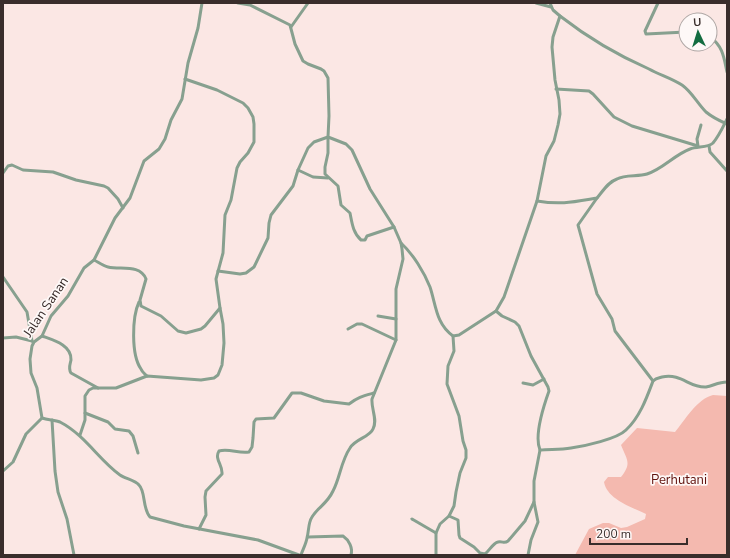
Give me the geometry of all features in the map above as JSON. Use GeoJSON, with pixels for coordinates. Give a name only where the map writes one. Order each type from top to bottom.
{"type":"FeatureCollection","features":[{"type":"Feature","properties":{"kind":"street","name":"Jalan Sanan"},"geometry":{"type":"LineString","coordinates":[[42,418],[38,388],[32,376],[30,367],[30,352],[33,342],[42,336],[54,312],[68,296],[84,268],[94,260],[115,218],[130,198],[144,161],[159,149],[166,140],[172,120],[182,99],[185,78],[198,28],[202,3]]}},
{"type":"Feature","properties":{"kind":"street"},"geometry":{"type":"LineString","coordinates":[[238,3],[250,5],[291,27],[295,44],[303,61],[324,71],[328,78],[328,153],[325,171],[328,178],[338,186],[341,205],[350,213],[352,226],[358,238],[360,240],[365,240],[367,236],[394,228]]}},
{"type":"Feature","properties":{"kind":"street"},"geometry":{"type":"LineString","coordinates":[[291,27],[308,3]]}},
{"type":"Feature","properties":{"kind":"street"},"geometry":{"type":"LineString","coordinates":[[536,3],[551,7],[560,16],[612,51],[683,86],[696,98],[706,112],[726,124]]}},
{"type":"Feature","properties":{"kind":"street"},"geometry":{"type":"LineString","coordinates":[[550,3],[551,7]]}},
{"type":"Feature","properties":{"kind":"street"},"geometry":{"type":"LineString","coordinates":[[658,3],[645,31],[646,34],[678,32]]}},
{"type":"Feature","properties":{"kind":"street"},"geometry":{"type":"LineString","coordinates":[[453,336],[459,335],[496,311],[504,297],[536,201],[546,156],[554,141],[560,114],[552,47],[553,37],[560,16]]}},
{"type":"Feature","properties":{"kind":"street"},"geometry":{"type":"LineString","coordinates":[[718,45],[721,47],[724,55],[727,72]]}},
{"type":"Feature","properties":{"kind":"street"},"geometry":{"type":"LineString","coordinates":[[80,435],[84,426],[84,401],[86,392],[93,388],[120,387],[147,376],[201,380],[214,378],[218,375],[222,365],[224,343],[223,324],[216,279],[223,253],[225,215],[231,200],[238,165],[252,148],[255,134],[254,124],[253,117],[248,108],[242,103],[217,90],[185,78]]}},
{"type":"Feature","properties":{"kind":"street"},"geometry":{"type":"LineString","coordinates":[[556,89],[589,91],[614,117],[623,122],[698,146],[709,146],[713,143],[726,124],[727,119]]}},
{"type":"Feature","properties":{"kind":"street"},"geometry":{"type":"LineString","coordinates":[[698,146],[697,139],[700,126]]}},
{"type":"Feature","properties":{"kind":"street"},"geometry":{"type":"LineString","coordinates":[[3,470],[13,462],[26,434],[42,418],[52,420],[62,423],[80,435],[89,446],[121,475],[139,485],[142,491],[145,509],[150,517],[199,529],[258,540],[300,555],[308,537],[311,517],[326,503],[333,492],[349,449],[355,442],[373,429],[375,418],[372,403],[374,393],[396,340],[396,289],[403,255],[401,243],[394,228],[370,189],[352,150],[346,144],[328,136],[319,139],[310,145],[298,170],[293,186],[271,215],[268,238],[254,267],[246,273],[240,274],[218,271]]}},
{"type":"Feature","properties":{"kind":"street"},"geometry":{"type":"LineString","coordinates":[[653,381],[615,331],[612,318],[595,289],[578,225],[608,184],[617,178],[648,174],[676,156],[698,146]]}},
{"type":"Feature","properties":{"kind":"street"},"geometry":{"type":"LineString","coordinates":[[709,146],[712,154],[727,171]]}},
{"type":"Feature","properties":{"kind":"street"},"geometry":{"type":"LineString","coordinates":[[3,173],[8,166],[12,165],[20,169],[53,172],[76,180],[104,186],[108,188],[118,199],[123,208]]}},
{"type":"Feature","properties":{"kind":"street"},"geometry":{"type":"LineString","coordinates":[[298,170],[313,177],[328,178]]}},
{"type":"Feature","properties":{"kind":"street"},"geometry":{"type":"LineString","coordinates":[[536,201],[553,204],[570,203],[597,198]]}},
{"type":"Feature","properties":{"kind":"street"},"geometry":{"type":"LineString","coordinates":[[401,243],[412,254],[427,282],[441,322],[445,329],[453,336],[454,351],[448,366],[447,384],[459,416],[463,441],[467,454],[456,492],[454,506],[449,516],[440,524],[436,533],[436,555]]}},
{"type":"Feature","properties":{"kind":"street"},"geometry":{"type":"LineString","coordinates":[[94,260],[107,267],[136,269],[145,276],[146,282],[134,318],[135,356],[140,369],[147,376]]}},
{"type":"Feature","properties":{"kind":"street"},"geometry":{"type":"LineString","coordinates":[[3,277],[27,312],[33,342],[18,337],[3,338]]}},
{"type":"Feature","properties":{"kind":"street"},"geometry":{"type":"LineString","coordinates":[[140,300],[141,306],[161,316],[181,333],[188,333],[201,329],[212,319],[220,308]]}},
{"type":"Feature","properties":{"kind":"street"},"geometry":{"type":"LineString","coordinates":[[496,311],[502,316],[515,322],[518,326],[531,356],[549,389],[538,436],[538,446],[540,450],[534,481],[534,502],[538,522],[531,540],[528,555]]}},
{"type":"Feature","properties":{"kind":"street"},"geometry":{"type":"LineString","coordinates":[[378,316],[396,319]]}},
{"type":"Feature","properties":{"kind":"street"},"geometry":{"type":"LineString","coordinates":[[348,329],[357,324],[362,324],[396,340]]}},
{"type":"Feature","properties":{"kind":"street"},"geometry":{"type":"LineString","coordinates":[[42,336],[61,343],[69,353],[69,370],[71,373],[98,388]]}},
{"type":"Feature","properties":{"kind":"street"},"geometry":{"type":"LineString","coordinates":[[540,450],[570,448],[613,438],[621,434],[632,424],[645,403],[653,381],[657,378],[672,375],[692,384],[705,387],[716,383],[727,382]]}},
{"type":"Feature","properties":{"kind":"street"},"geometry":{"type":"LineString","coordinates":[[523,383],[533,385],[544,380]]}},
{"type":"Feature","properties":{"kind":"street"},"geometry":{"type":"LineString","coordinates":[[199,529],[206,515],[206,491],[222,474],[217,453],[219,451],[226,450],[249,452],[252,447],[254,422],[256,419],[274,418],[289,395],[296,392],[301,392],[324,401],[350,404],[353,400],[360,396],[374,393]]}},
{"type":"Feature","properties":{"kind":"street"},"geometry":{"type":"LineString","coordinates":[[85,413],[108,422],[115,429],[129,431],[133,436],[138,453]]}},
{"type":"Feature","properties":{"kind":"street"},"geometry":{"type":"LineString","coordinates":[[52,420],[55,471],[58,492],[67,519],[74,555]]}},
{"type":"Feature","properties":{"kind":"street"},"geometry":{"type":"LineString","coordinates":[[449,516],[458,520],[458,535],[460,538],[480,553],[486,554],[496,543],[505,543],[508,541],[525,521],[534,502]]}},
{"type":"Feature","properties":{"kind":"street"},"geometry":{"type":"LineString","coordinates":[[412,519],[436,533]]}},
{"type":"Feature","properties":{"kind":"street"},"geometry":{"type":"LineString","coordinates":[[308,537],[343,536],[351,548],[351,555]]}},
{"type":"Feature","properties":{"kind":"green space","name":"Perhutani"},"geometry":{"type":"Polygon","coordinates":[[[713,395],[727,396],[727,555],[575,555],[589,529],[603,523],[609,523],[621,528],[627,527],[645,519],[646,514],[620,502],[615,498],[606,488],[604,482],[608,477],[621,477],[626,468],[627,458],[621,445],[637,428],[675,432],[697,405],[707,397],[713,395]]]}}]}
